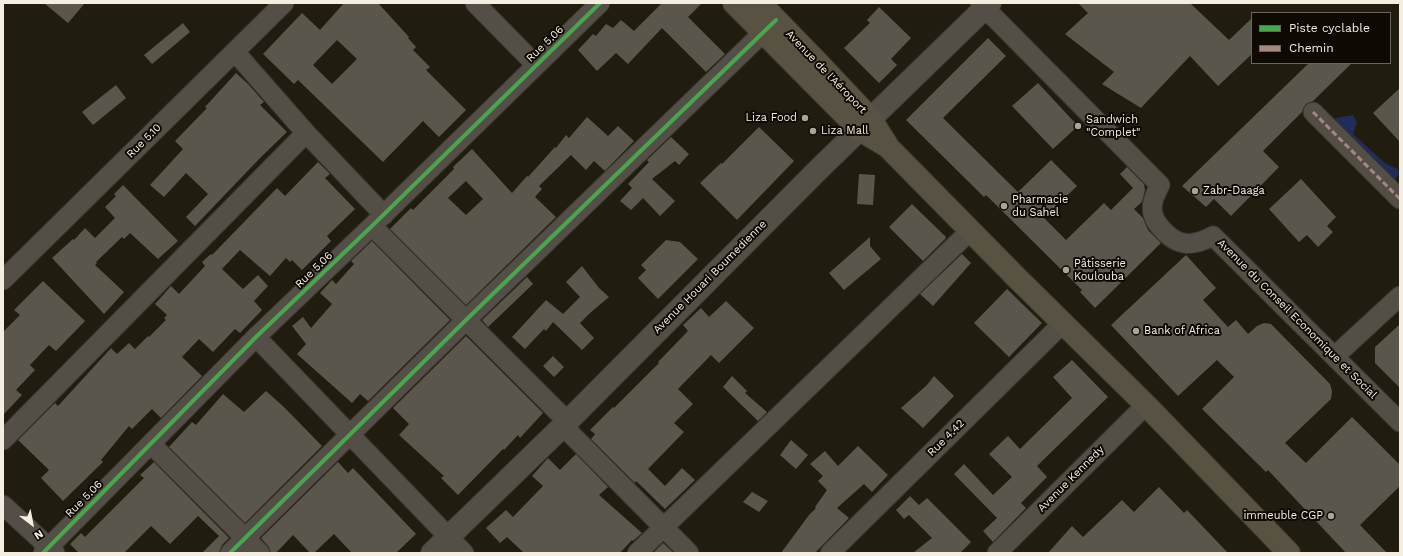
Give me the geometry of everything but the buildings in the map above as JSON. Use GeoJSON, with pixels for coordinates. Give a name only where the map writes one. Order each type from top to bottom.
{"type":"FeatureCollection","features":[{"type":"Feature","properties":{"kind":"main road","name":"Avenue de l'Aéroport"},"geometry":{"type":"LineString","coordinates":[[734,3],[769,26],[1017,278],[1146,405],[1283,551]]}},
{"type":"Feature","properties":{"kind":"main road","name":"Avenue de l'Aéroport"},"geometry":{"type":"LineString","coordinates":[[760,3],[769,26]]}},
{"type":"Feature","properties":{"kind":"main road","name":"Avenue Houari Boumedienne"},"geometry":{"type":"LineString","coordinates":[[432,553],[565,423],[819,169],[866,125],[985,5]]}},
{"type":"Feature","properties":{"kind":"street","name":"Rue 5.10"},"geometry":{"type":"LineString","coordinates":[[3,280],[284,3]]}},
{"type":"Feature","properties":{"kind":"street"},"geometry":{"type":"LineString","coordinates":[[475,3],[536,66]]}},
{"type":"Feature","properties":{"kind":"street","name":"Rue 5.06"},"geometry":{"type":"LineString","coordinates":[[49,551],[256,337],[378,221],[600,3]]}},
{"type":"Feature","properties":{"kind":"street","name":"Avenue du Conseil Economique et Social"},"geometry":{"type":"LineString","coordinates":[[985,5],[1160,185],[1155,193],[1151,208],[1156,222],[1168,237],[1178,242],[1190,243],[1202,242],[1213,236],[1400,422]]}},
{"type":"Feature","properties":{"kind":"street"},"geometry":{"type":"LineString","coordinates":[[230,553],[466,320],[769,26]]}},
{"type":"Feature","properties":{"kind":"street"},"geometry":{"type":"LineString","coordinates":[[235,52],[306,133],[378,221],[466,320],[689,553]]}},
{"type":"Feature","properties":{"kind":"street"},"geometry":{"type":"LineString","coordinates":[[1313,112],[1400,199]]}},
{"type":"Feature","properties":{"kind":"street"},"geometry":{"type":"LineString","coordinates":[[3,440],[306,133]]}},
{"type":"Feature","properties":{"kind":"street"},"geometry":{"type":"LineString","coordinates":[[637,553],[971,230]]}},
{"type":"Feature","properties":{"kind":"street"},"geometry":{"type":"LineString","coordinates":[[1335,356],[1400,296]]}},
{"type":"Feature","properties":{"kind":"street","name":"Rue 4.42"},"geometry":{"type":"LineString","coordinates":[[830,553],[1062,323]]}},
{"type":"Feature","properties":{"kind":"street"},"geometry":{"type":"LineString","coordinates":[[256,337],[464,553]]}},
{"type":"Feature","properties":{"kind":"street","name":"Avenue Kennedy"},"geometry":{"type":"LineString","coordinates":[[997,553],[1146,405]]}},
{"type":"Feature","properties":{"kind":"street"},"geometry":{"type":"LineString","coordinates":[[151,444],[260,553]]}},
{"type":"Feature","properties":{"kind":"street"},"geometry":{"type":"LineString","coordinates":[[3,505],[49,551]]}},
{"type":"Feature","properties":{"kind":"shaded area"},"geometry":{"type":"Polygon","coordinates":[[[1353,115],[1357,122],[1353,134],[1386,164],[1398,169],[1399,174],[1389,187],[1327,131],[1336,118],[1353,115]]]}},
{"type":"Feature","properties":{"kind":"marked path"},"geometry":{"type":"LineString","coordinates":[[1313,112],[1400,199]]}},
{"type":"Feature","properties":{"kind":"cycle path"},"geometry":{"type":"LineString","coordinates":[[43,553],[256,337],[600,3]]}},
{"type":"Feature","properties":{"kind":"cycle path"},"geometry":{"type":"LineString","coordinates":[[230,553],[466,320],[776,20]]}},
{"type":"Feature","properties":{"kind":"place","name":"Liza Food"},"geometry":{"type":"Point","coordinates":[805,118]}},
{"type":"Feature","properties":{"kind":"place","name":"Sandwich \"Complet\""},"geometry":{"type":"Point","coordinates":[1078,126]}},
{"type":"Feature","properties":{"kind":"place","name":"Liza Mall"},"geometry":{"type":"Point","coordinates":[813,131]}},
{"type":"Feature","properties":{"kind":"place","name":"Zabr-Daaga"},"geometry":{"type":"Point","coordinates":[1195,191]}},
{"type":"Feature","properties":{"kind":"place","name":"Pharmacie du Sahel"},"geometry":{"type":"Point","coordinates":[1004,206]}},
{"type":"Feature","properties":{"kind":"place","name":"Pâtisserie Koulouba"},"geometry":{"type":"Point","coordinates":[1066,270]}},
{"type":"Feature","properties":{"kind":"place","name":"Bank of Africa"},"geometry":{"type":"Point","coordinates":[1136,331]}},
{"type":"Feature","properties":{"kind":"place","name":"immeuble CGP"},"geometry":{"type":"Point","coordinates":[1331,516]}}]}
